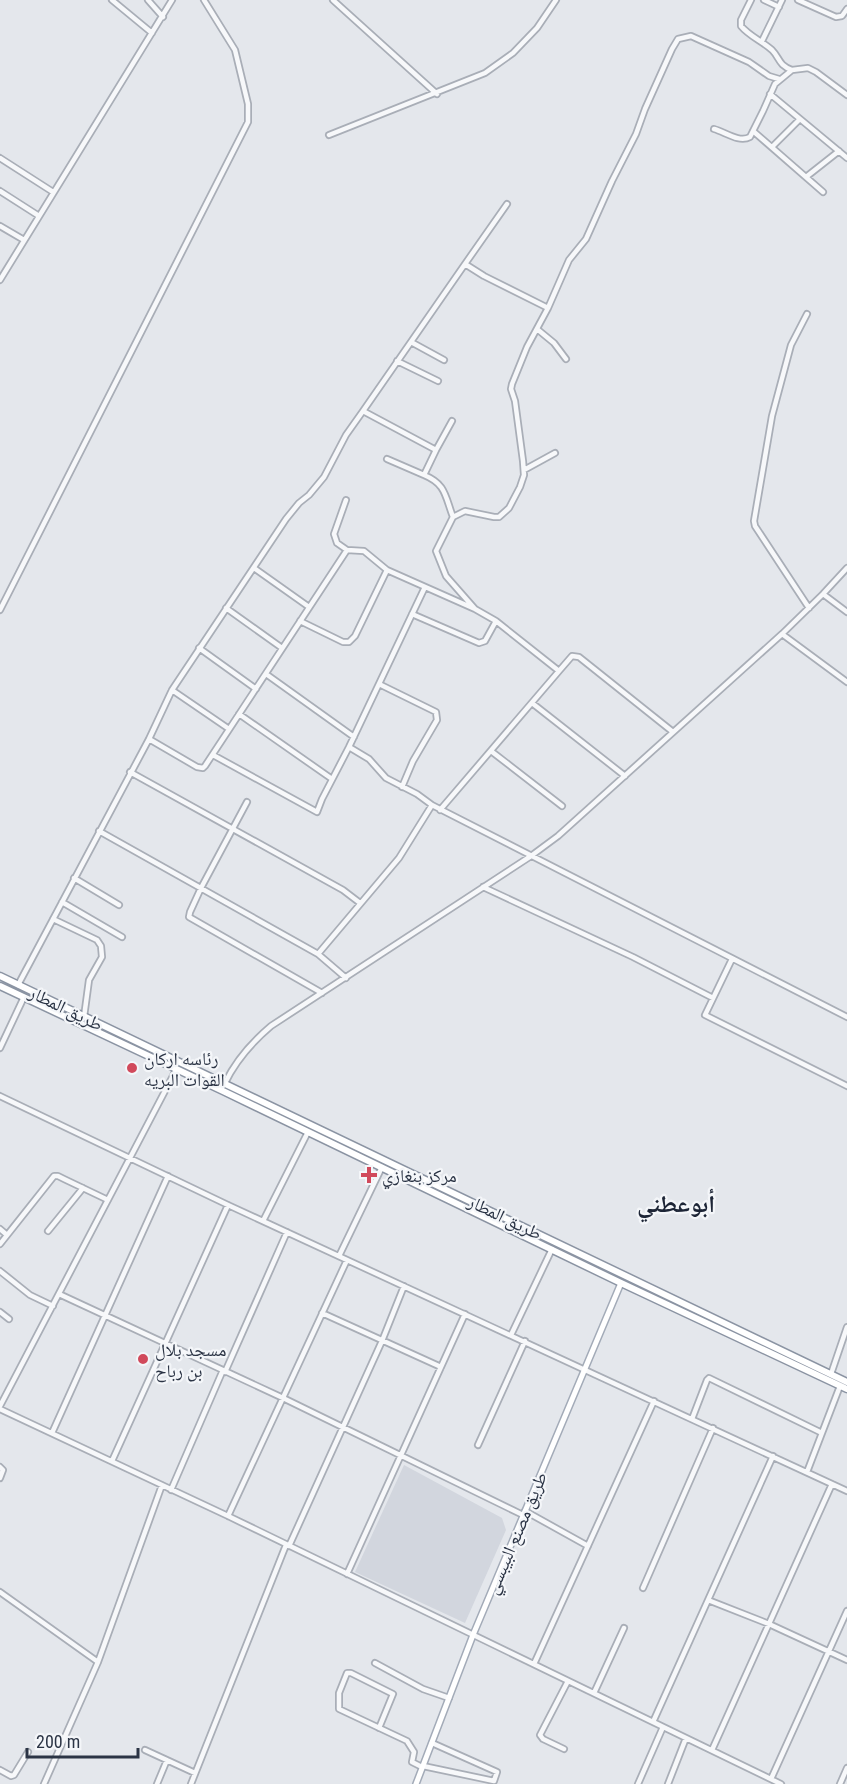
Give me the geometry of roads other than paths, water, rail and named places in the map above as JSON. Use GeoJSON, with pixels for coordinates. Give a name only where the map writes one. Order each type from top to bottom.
{"type":"FeatureCollection","features":[{"type":"Feature","properties":{"kind":"highway","name":"طريق المطار"},"geometry":{"type":"LineString","coordinates":[[0,976],[847,1382]]}},
{"type":"Feature","properties":{"kind":"highway","name":"طريق المطار"},"geometry":{"type":"LineString","coordinates":[[0,986],[844,1387]]}},
{"type":"Feature","properties":{"kind":"highway"},"geometry":{"type":"LineString","coordinates":[[779,1358],[781,1350]]}},
{"type":"Feature","properties":{"kind":"main road","name":"طريق مصنع البيبسي"},"geometry":{"type":"LineString","coordinates":[[416,1784],[473,1635],[621,1283]]}},
{"type":"Feature","properties":{"kind":"street"},"geometry":{"type":"LineString","coordinates":[[112,0],[152,33]]}},
{"type":"Feature","properties":{"kind":"street"},"geometry":{"type":"LineString","coordinates":[[148,0],[163,17]]}},
{"type":"Feature","properties":{"kind":"street"},"geometry":{"type":"LineString","coordinates":[[0,280],[172,0]]}},
{"type":"Feature","properties":{"kind":"street"},"geometry":{"type":"LineString","coordinates":[[0,610],[248,122],[248,105],[235,50],[204,0]]}},
{"type":"Feature","properties":{"kind":"street"},"geometry":{"type":"LineString","coordinates":[[333,0],[436,94]]}},
{"type":"Feature","properties":{"kind":"street"},"geometry":{"type":"LineString","coordinates":[[329,135],[485,73],[513,53],[537,28],[556,0]]}},
{"type":"Feature","properties":{"kind":"street"},"geometry":{"type":"LineString","coordinates":[[751,0],[741,20],[741,26],[775,52],[780,64],[792,70]]}},
{"type":"Feature","properties":{"kind":"street"},"geometry":{"type":"LineString","coordinates":[[764,0],[779,7]]}},
{"type":"Feature","properties":{"kind":"street"},"geometry":{"type":"LineString","coordinates":[[762,41],[782,0]]}},
{"type":"Feature","properties":{"kind":"street"},"geometry":{"type":"LineString","coordinates":[[798,0],[836,17],[842,16],[847,9]]}},
{"type":"Feature","properties":{"kind":"street"},"geometry":{"type":"LineString","coordinates":[[475,609],[446,576],[436,555],[436,549],[453,517],[465,511],[494,517],[501,515],[509,508],[518,492],[524,470],[511,387],[527,347],[548,308],[569,260],[586,239],[678,39],[691,36],[749,62],[769,76],[779,79]]}},
{"type":"Feature","properties":{"kind":"street"},"geometry":{"type":"LineString","coordinates":[[714,129],[744,140],[750,136],[779,79],[792,70],[808,68],[847,95]]}},
{"type":"Feature","properties":{"kind":"street"},"geometry":{"type":"LineString","coordinates":[[770,94],[847,158]]}},
{"type":"Feature","properties":{"kind":"street"},"geometry":{"type":"LineString","coordinates":[[772,147],[800,118]]}},
{"type":"Feature","properties":{"kind":"street"},"geometry":{"type":"LineString","coordinates":[[753,131],[823,192]]}},
{"type":"Feature","properties":{"kind":"street"},"geometry":{"type":"LineString","coordinates":[[806,177],[839,151]]}},
{"type":"Feature","properties":{"kind":"street"},"geometry":{"type":"LineString","coordinates":[[0,158],[53,192]]}},
{"type":"Feature","properties":{"kind":"street"},"geometry":{"type":"LineString","coordinates":[[0,191],[39,216]]}},
{"type":"Feature","properties":{"kind":"street"},"geometry":{"type":"LineString","coordinates":[[18,985],[149,739],[172,690],[286,519],[324,477],[346,435],[507,204]]}},
{"type":"Feature","properties":{"kind":"street"},"geometry":{"type":"LineString","coordinates":[[0,226],[24,240]]}},
{"type":"Feature","properties":{"kind":"street"},"geometry":{"type":"LineString","coordinates":[[0,263],[8,267]]}},
{"type":"Feature","properties":{"kind":"street"},"geometry":{"type":"LineString","coordinates":[[465,264],[548,308]]}},
{"type":"Feature","properties":{"kind":"street"},"geometry":{"type":"LineString","coordinates":[[807,314],[791,345],[772,416],[754,520],[755,526],[809,608]]}},
{"type":"Feature","properties":{"kind":"street"},"geometry":{"type":"LineString","coordinates":[[537,330],[554,343],[566,359]]}},
{"type":"Feature","properties":{"kind":"street"},"geometry":{"type":"LineString","coordinates":[[411,342],[444,360]]}},
{"type":"Feature","properties":{"kind":"street"},"geometry":{"type":"LineString","coordinates":[[397,361],[438,381]]}},
{"type":"Feature","properties":{"kind":"street"},"geometry":{"type":"LineString","coordinates":[[363,411],[436,450]]}},
{"type":"Feature","properties":{"kind":"street"},"geometry":{"type":"LineString","coordinates":[[424,475],[452,421]]}},
{"type":"Feature","properties":{"kind":"street"},"geometry":{"type":"LineString","coordinates":[[524,470],[555,453]]}},
{"type":"Feature","properties":{"kind":"street"},"geometry":{"type":"LineString","coordinates":[[387,459],[438,482],[453,517]]}},
{"type":"Feature","properties":{"kind":"street"},"geometry":{"type":"LineString","coordinates":[[346,500],[334,534],[337,543],[347,550],[367,553],[387,570],[475,609],[496,621],[559,671]]}},
{"type":"Feature","properties":{"kind":"street"},"geometry":{"type":"LineString","coordinates":[[149,739],[200,768],[205,766],[347,550]]}},
{"type":"Feature","properties":{"kind":"street"},"geometry":{"type":"LineString","coordinates":[[254,568],[309,607]]}},
{"type":"Feature","properties":{"kind":"street"},"geometry":{"type":"LineString","coordinates":[[225,1083],[234,1065],[262,1034],[279,1020],[531,856],[558,836],[782,634],[824,594],[847,568]]}},
{"type":"Feature","properties":{"kind":"street"},"geometry":{"type":"LineString","coordinates":[[300,621],[344,642],[349,642],[355,636],[387,570]]}},
{"type":"Feature","properties":{"kind":"street"},"geometry":{"type":"LineString","coordinates":[[213,755],[317,812],[425,587]]}},
{"type":"Feature","properties":{"kind":"street"},"geometry":{"type":"LineString","coordinates":[[824,594],[847,612]]}},
{"type":"Feature","properties":{"kind":"street"},"geometry":{"type":"LineString","coordinates":[[226,608],[282,648]]}},
{"type":"Feature","properties":{"kind":"street"},"geometry":{"type":"LineString","coordinates":[[412,614],[478,643],[485,641],[496,621]]}},
{"type":"Feature","properties":{"kind":"street"},"geometry":{"type":"LineString","coordinates":[[782,634],[847,682]]}},
{"type":"Feature","properties":{"kind":"street"},"geometry":{"type":"LineString","coordinates":[[199,648],[256,689]]}},
{"type":"Feature","properties":{"kind":"street"},"geometry":{"type":"LineString","coordinates":[[440,810],[572,656],[579,657],[673,732]]}},
{"type":"Feature","properties":{"kind":"street"},"geometry":{"type":"LineString","coordinates":[[266,674],[354,737]]}},
{"type":"Feature","properties":{"kind":"street"},"geometry":{"type":"LineString","coordinates":[[379,684],[436,712],[438,716],[413,760],[402,787]]}},
{"type":"Feature","properties":{"kind":"street"},"geometry":{"type":"LineString","coordinates":[[172,690],[229,729]]}},
{"type":"Feature","properties":{"kind":"street"},"geometry":{"type":"LineString","coordinates":[[532,702],[625,776]]}},
{"type":"Feature","properties":{"kind":"street"},"geometry":{"type":"LineString","coordinates":[[238,714],[332,779]]}},
{"type":"Feature","properties":{"kind":"street"},"geometry":{"type":"LineString","coordinates":[[349,747],[369,759],[386,778],[417,794],[440,810],[847,1017]]}},
{"type":"Feature","properties":{"kind":"street"},"geometry":{"type":"LineString","coordinates":[[491,751],[562,806]]}},
{"type":"Feature","properties":{"kind":"street"},"geometry":{"type":"LineString","coordinates":[[130,772],[343,890],[360,903]]}},
{"type":"Feature","properties":{"kind":"street"},"geometry":{"type":"LineString","coordinates":[[247,802],[201,888],[189,916],[322,993]]}},
{"type":"Feature","properties":{"kind":"street"},"geometry":{"type":"LineString","coordinates":[[318,954],[399,858],[432,805]]}},
{"type":"Feature","properties":{"kind":"street"},"geometry":{"type":"LineString","coordinates":[[99,831],[318,954],[346,978]]}},
{"type":"Feature","properties":{"kind":"street"},"geometry":{"type":"LineString","coordinates":[[74,878],[119,905]]}},
{"type":"Feature","properties":{"kind":"street"},"geometry":{"type":"LineString","coordinates":[[483,887],[633,957],[713,998]]}},
{"type":"Feature","properties":{"kind":"street"},"geometry":{"type":"LineString","coordinates":[[62,902],[122,937]]}},
{"type":"Feature","properties":{"kind":"street"},"geometry":{"type":"LineString","coordinates":[[53,919],[97,940],[101,946],[102,957],[89,980],[84,1017]]}},
{"type":"Feature","properties":{"kind":"street"},"geometry":{"type":"LineString","coordinates":[[732,958],[705,1013],[707,1017],[847,1086]]}},
{"type":"Feature","properties":{"kind":"street"},"geometry":{"type":"LineString","coordinates":[[0,1048],[24,997]]}},
{"type":"Feature","properties":{"kind":"street"},"geometry":{"type":"LineString","coordinates":[[176,1070],[0,1407],[781,1784]]}},
{"type":"Feature","properties":{"kind":"street"},"geometry":{"type":"LineString","coordinates":[[0,1096],[228,1205],[847,1491]]}},
{"type":"Feature","properties":{"kind":"street"},"geometry":{"type":"LineString","coordinates":[[263,1221],[308,1132]]}},
{"type":"Feature","properties":{"kind":"street"},"geometry":{"type":"LineString","coordinates":[[339,1256],[382,1167]]}},
{"type":"Feature","properties":{"kind":"street"},"geometry":{"type":"LineString","coordinates":[[0,1244],[54,1176],[108,1200]]}},
{"type":"Feature","properties":{"kind":"street"},"geometry":{"type":"LineString","coordinates":[[52,1433],[168,1176]]}},
{"type":"Feature","properties":{"kind":"street"},"geometry":{"type":"LineString","coordinates":[[48,1231],[83,1188]]}},
{"type":"Feature","properties":{"kind":"street"},"geometry":{"type":"LineString","coordinates":[[112,1461],[228,1205]]}},
{"type":"Feature","properties":{"kind":"street"},"geometry":{"type":"LineString","coordinates":[[0,1229],[7,1235]]}},
{"type":"Feature","properties":{"kind":"street"},"geometry":{"type":"LineString","coordinates":[[171,1490],[287,1232]]}},
{"type":"Feature","properties":{"kind":"street"},"geometry":{"type":"LineString","coordinates":[[511,1335],[552,1249]]}},
{"type":"Feature","properties":{"kind":"street"},"geometry":{"type":"LineString","coordinates":[[228,1516],[347,1260]]}},
{"type":"Feature","properties":{"kind":"street"},"geometry":{"type":"LineString","coordinates":[[0,1271],[30,1295],[53,1306]]}},
{"type":"Feature","properties":{"kind":"street"},"geometry":{"type":"LineString","coordinates":[[191,1784],[287,1546],[382,1341],[404,1286]]}},
{"type":"Feature","properties":{"kind":"street"},"geometry":{"type":"LineString","coordinates":[[59,1294],[524,1513],[588,1546]]}},
{"type":"Feature","properties":{"kind":"street"},"geometry":{"type":"LineString","coordinates":[[0,1312],[9,1319]]}},
{"type":"Feature","properties":{"kind":"street"},"geometry":{"type":"LineString","coordinates":[[322,1313],[441,1367]]}},
{"type":"Feature","properties":{"kind":"street"},"geometry":{"type":"LineString","coordinates":[[347,1574],[465,1314]]}},
{"type":"Feature","properties":{"kind":"street"},"geometry":{"type":"LineString","coordinates":[[831,1374],[847,1327]]}},
{"type":"Feature","properties":{"kind":"street"},"geometry":{"type":"LineString","coordinates":[[478,1445],[525,1341]]}},
{"type":"Feature","properties":{"kind":"street"},"geometry":{"type":"LineString","coordinates":[[692,1419],[709,1378],[822,1432]]}},
{"type":"Feature","properties":{"kind":"street"},"geometry":{"type":"LineString","coordinates":[[807,1472],[822,1432],[844,1387]]}},
{"type":"Feature","properties":{"kind":"street"},"geometry":{"type":"LineString","coordinates":[[534,1664],[654,1401]]}},
{"type":"Feature","properties":{"kind":"street"},"geometry":{"type":"LineString","coordinates":[[643,1588],[713,1428]]}},
{"type":"Feature","properties":{"kind":"street"},"geometry":{"type":"LineString","coordinates":[[652,1722],[773,1456]]}},
{"type":"Feature","properties":{"kind":"street"},"geometry":{"type":"LineString","coordinates":[[0,1467],[3,1470],[0,1478]]}},
{"type":"Feature","properties":{"kind":"street"},"geometry":{"type":"LineString","coordinates":[[712,1750],[832,1484]]}},
{"type":"Feature","properties":{"kind":"street"},"geometry":{"type":"LineString","coordinates":[[44,1784],[98,1662],[162,1485]]}},
{"type":"Feature","properties":{"kind":"street"},"geometry":{"type":"LineString","coordinates":[[0,1592],[98,1662]]}},
{"type":"Feature","properties":{"kind":"street"},"geometry":{"type":"LineString","coordinates":[[708,1600],[769,1624],[847,1660]]}},
{"type":"Feature","properties":{"kind":"street"},"geometry":{"type":"LineString","coordinates":[[771,1779],[847,1611]]}},
{"type":"Feature","properties":{"kind":"street"},"geometry":{"type":"LineString","coordinates":[[594,1693],[624,1628]]}},
{"type":"Feature","properties":{"kind":"street"},"geometry":{"type":"LineString","coordinates":[[375,1663],[423,1689],[449,1698]]}},
{"type":"Feature","properties":{"kind":"street"},"geometry":{"type":"LineString","coordinates":[[380,1728],[393,1694],[351,1673],[346,1673],[339,1693],[339,1709],[409,1743],[414,1752],[412,1762],[422,1767],[494,1781],[497,1772],[432,1743]]}},
{"type":"Feature","properties":{"kind":"street"},"geometry":{"type":"LineString","coordinates":[[564,1749],[543,1739],[540,1735],[568,1681]]}},
{"type":"Feature","properties":{"kind":"street"},"geometry":{"type":"LineString","coordinates":[[638,1784],[663,1727]]}},
{"type":"Feature","properties":{"kind":"street"},"geometry":{"type":"LineString","coordinates":[[668,1784],[686,1738]]}},
{"type":"Feature","properties":{"kind":"street"},"geometry":{"type":"LineString","coordinates":[[145,1750],[195,1773]]}},
{"type":"Feature","properties":{"kind":"street"},"geometry":{"type":"LineString","coordinates":[[0,1770],[11,1776],[14,1775],[28,1752]]}},
{"type":"Feature","properties":{"kind":"street"},"geometry":{"type":"LineString","coordinates":[[157,1784],[167,1760]]}},
{"type":"Feature","properties":{"kind":"street"},"geometry":{"type":"LineString","coordinates":[[840,1784],[847,1768]]}},
{"type":"Feature","properties":{"kind":"place","name":"رئاسه اركان القوات البريه"},"geometry":{"type":"Point","coordinates":[132,1068]}},
{"type":"Feature","properties":{"kind":"place","name":"مركز بنغازي"},"geometry":{"type":"Point","coordinates":[369,1175]}},
{"type":"Feature","properties":{"kind":"place","name":"مسجد بلال بن رباح"},"geometry":{"type":"Point","coordinates":[143,1359]}},
{"type":"Feature","properties":{"kind":"district","name":"أبوعطني"},"geometry":{"type":"Point","coordinates":[676,1204]}}]}
